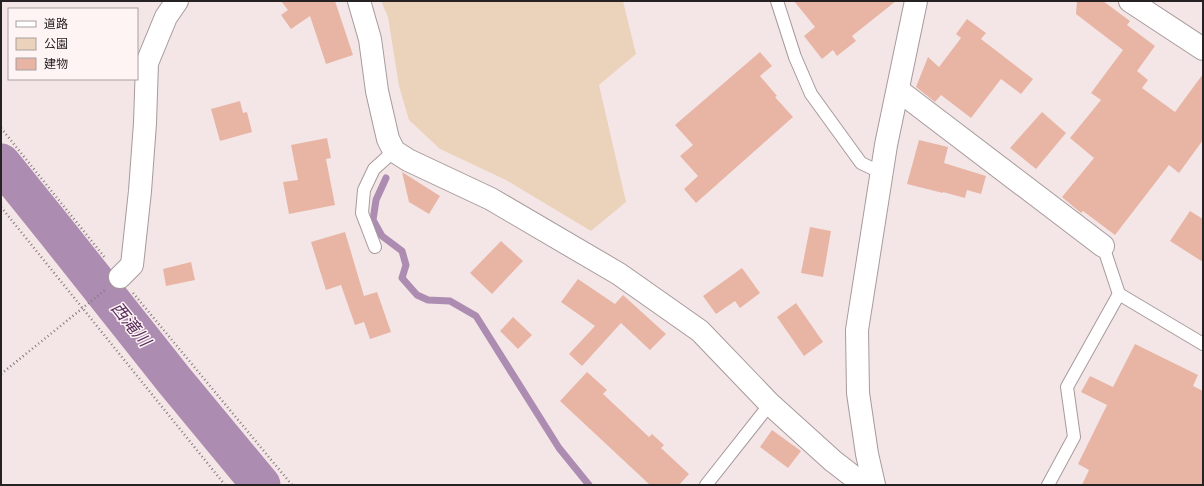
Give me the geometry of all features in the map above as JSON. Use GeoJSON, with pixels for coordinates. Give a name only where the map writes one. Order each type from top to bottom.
{"type":"FeatureCollection","features":[{"type":"Feature","properties":{"kind":"street"},"geometry":{"type":"LineString","coordinates":[[120,276],[132,265],[140,191],[148,63],[166,17],[177,1]]}},
{"type":"Feature","properties":{"kind":"street"},"geometry":{"type":"LineString","coordinates":[[359,1],[370,39],[377,91],[388,139],[394,151],[408,160],[491,199],[618,274],[700,331],[770,404],[833,461],[864,485]]}},
{"type":"Feature","properties":{"kind":"street"},"geometry":{"type":"LineString","coordinates":[[874,485],[867,454],[858,393],[857,330],[886,145],[916,1]]}},
{"type":"Feature","properties":{"kind":"street"},"geometry":{"type":"LineString","coordinates":[[1130,1],[1203,50]]}},
{"type":"Feature","properties":{"kind":"street"},"geometry":{"type":"LineString","coordinates":[[898,90],[1103,246]]}},
{"type":"Feature","properties":{"kind":"lane"},"geometry":{"type":"LineString","coordinates":[[777,1],[795,57],[811,94],[861,163],[882,173]]}},
{"type":"Feature","properties":{"kind":"lane"},"geometry":{"type":"LineString","coordinates":[[375,247],[362,213],[364,190],[374,169],[394,151]]}},
{"type":"Feature","properties":{"kind":"lane"},"geometry":{"type":"LineString","coordinates":[[1103,246],[1119,294],[1203,344]]}},
{"type":"Feature","properties":{"kind":"lane"},"geometry":{"type":"LineString","coordinates":[[1048,485],[1074,437],[1067,387],[1119,294]]}},
{"type":"Feature","properties":{"kind":"lane"},"geometry":{"type":"LineString","coordinates":[[706,485],[770,404]]}},
{"type":"Feature","properties":{"kind":"path"},"geometry":{"type":"LineString","coordinates":[[1,128],[120,276],[292,485]]}},
{"type":"Feature","properties":{"kind":"path"},"geometry":{"type":"LineString","coordinates":[[1,207],[225,485]]}},
{"type":"Feature","properties":{"kind":"path"},"geometry":{"type":"LineString","coordinates":[[1,374],[94,299]]}},
{"type":"Feature","properties":{"kind":"green space"},"geometry":{"type":"Polygon","coordinates":[[[381,1],[623,1],[636,54],[599,85],[626,202],[591,231],[506,180],[440,149],[409,120],[399,86],[388,17],[381,1]]]}},
{"type":"Feature","properties":{"kind":"building"},"geometry":{"type":"Polygon","coordinates":[[[281,1],[335,1],[353,55],[326,64],[310,16],[291,29],[281,15],[288,10],[281,1]]]}},
{"type":"Feature","properties":{"kind":"building"},"geometry":{"type":"Polygon","coordinates":[[[794,1],[896,1],[852,36],[856,41],[837,56],[833,50],[822,59],[804,36],[815,27],[794,1]]]}},
{"type":"Feature","properties":{"kind":"building"},"geometry":{"type":"Polygon","coordinates":[[[1077,1],[1103,1],[1130,21],[1127,25],[1155,46],[1137,71],[1148,80],[1142,88],[1175,112],[1203,74],[1203,140],[1179,173],[1169,165],[1115,235],[1083,211],[1081,213],[1062,197],[1094,158],[1070,138],[1101,100],[1091,93],[1123,50],[1076,14],[1077,1]]]}},
{"type":"Feature","properties":{"kind":"building"},"geometry":{"type":"Polygon","coordinates":[[[967,19],[986,33],[981,39],[1033,79],[1021,94],[1001,79],[971,118],[941,95],[935,102],[916,87],[928,57],[939,67],[961,38],[956,34],[967,19]]]}},
{"type":"Feature","properties":{"kind":"building"},"geometry":{"type":"Polygon","coordinates":[[[760,52],[772,66],[760,76],[777,96],[775,97],[793,117],[696,203],[684,189],[698,176],[680,156],[693,145],[675,125],[760,52]]]}},
{"type":"Feature","properties":{"kind":"building"},"geometry":{"type":"Polygon","coordinates":[[[240,101],[243,113],[247,112],[252,132],[220,141],[211,109],[240,101]]]}},
{"type":"Feature","properties":{"kind":"building"},"geometry":{"type":"Polygon","coordinates":[[[1042,112],[1066,133],[1036,169],[1010,148],[1042,112]]]}},
{"type":"Feature","properties":{"kind":"building"},"geometry":{"type":"Polygon","coordinates":[[[327,138],[331,158],[326,159],[335,205],[289,214],[283,182],[298,180],[291,145],[327,138]]]}},
{"type":"Feature","properties":{"kind":"building"},"geometry":{"type":"Polygon","coordinates":[[[919,140],[948,147],[944,163],[986,176],[981,194],[967,190],[965,198],[907,184],[919,140]]]}},
{"type":"Feature","properties":{"kind":"building"},"geometry":{"type":"Polygon","coordinates":[[[402,172],[440,196],[429,214],[409,202],[402,172]]]}},
{"type":"Feature","properties":{"kind":"building"},"geometry":{"type":"Polygon","coordinates":[[[1190,211],[1203,219],[1203,262],[1170,241],[1190,211]]]}},
{"type":"Feature","properties":{"kind":"building"},"geometry":{"type":"Polygon","coordinates":[[[810,227],[831,231],[823,277],[801,273],[810,227]]]}},
{"type":"Feature","properties":{"kind":"building"},"geometry":{"type":"Polygon","coordinates":[[[345,232],[364,296],[377,292],[391,332],[370,339],[364,322],[355,325],[341,285],[326,290],[311,242],[345,232]]]}},
{"type":"Feature","properties":{"kind":"building"},"geometry":{"type":"Polygon","coordinates":[[[501,241],[523,261],[492,294],[470,273],[501,241]]]}},
{"type":"Feature","properties":{"kind":"building"},"geometry":{"type":"Polygon","coordinates":[[[191,262],[195,280],[166,286],[163,269],[191,262]]]}},
{"type":"Feature","properties":{"kind":"building"},"geometry":{"type":"Polygon","coordinates":[[[742,268],[760,293],[740,308],[735,301],[716,314],[703,296],[742,268]]]}},
{"type":"Feature","properties":{"kind":"building"},"geometry":{"type":"Polygon","coordinates":[[[578,279],[615,304],[623,295],[666,334],[650,350],[621,323],[582,366],[569,354],[595,326],[561,302],[578,279]]]}},
{"type":"Feature","properties":{"kind":"building"},"geometry":{"type":"Polygon","coordinates":[[[796,303],[823,342],[804,356],[777,317],[796,303]]]}},
{"type":"Feature","properties":{"kind":"building"},"geometry":{"type":"Polygon","coordinates":[[[513,317],[532,335],[518,349],[500,331],[513,317]]]}},
{"type":"Feature","properties":{"kind":"building"},"geometry":{"type":"Polygon","coordinates":[[[1135,344],[1198,375],[1193,386],[1203,391],[1203,485],[1082,485],[1089,470],[1078,464],[1107,405],[1081,392],[1090,376],[1113,387],[1135,344]]]}},
{"type":"Feature","properties":{"kind":"building"},"geometry":{"type":"Polygon","coordinates":[[[587,372],[607,390],[603,394],[649,437],[652,434],[664,445],[661,448],[689,474],[679,485],[650,485],[560,401],[587,372]]]}},
{"type":"Feature","properties":{"kind":"building"},"geometry":{"type":"Polygon","coordinates":[[[772,430],[801,451],[788,468],[760,447],[772,430]]]}},
{"type":"Feature","properties":{"kind":"waterway","name":"西滝川"},"geometry":{"type":"LineString","coordinates":[[1,163],[174,380],[261,485]]}},
{"type":"Feature","properties":{"kind":"waterway"},"geometry":{"type":"LineString","coordinates":[[386,178],[376,200],[373,220],[382,236],[402,251],[406,265],[402,278],[417,295],[428,300],[450,301],[476,316],[559,448],[589,485]]}}]}
